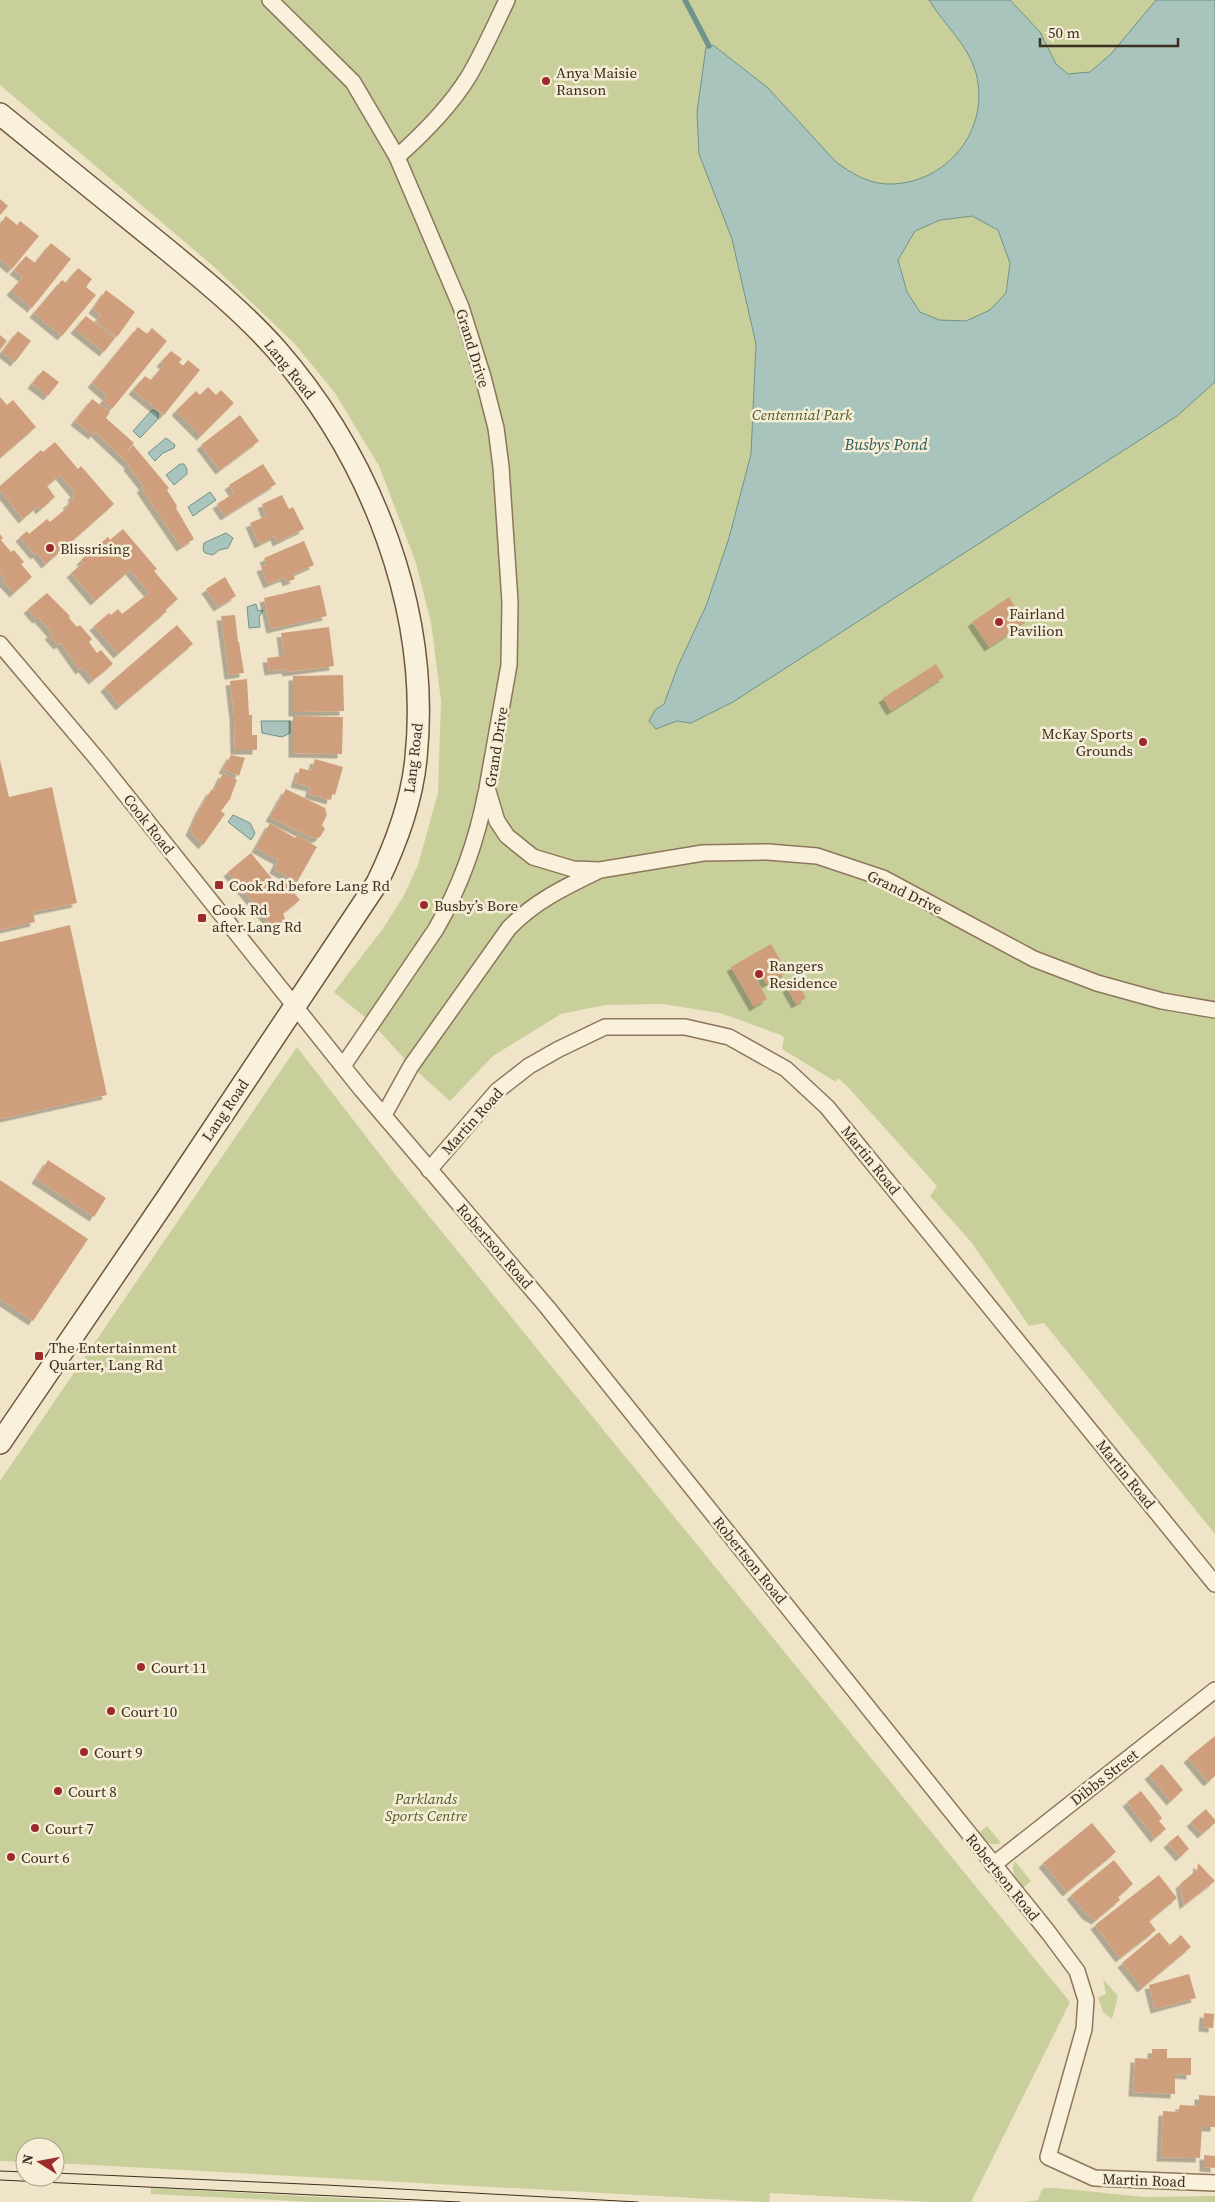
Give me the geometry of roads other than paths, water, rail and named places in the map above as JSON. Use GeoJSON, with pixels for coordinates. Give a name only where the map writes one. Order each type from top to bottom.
{"type":"FeatureCollection","features":[{"type":"Feature","properties":{"kind":"street","name":"Grand Drive"},"geometry":{"type":"LineString","coordinates":[[270,0],[353,82],[397,157],[461,307],[483,377],[496,428],[510,592],[509,665],[487,788],[497,820],[508,836],[533,858],[573,869],[600,870],[703,853],[768,852],[817,856],[883,878],[1034,959],[1097,983],[1162,1001],[1215,1010]]}},
{"type":"Feature","properties":{"kind":"street"},"geometry":{"type":"LineString","coordinates":[[397,157],[423,133],[454,98],[468,77],[507,0]]}},
{"type":"Feature","properties":{"kind":"street","name":"Lang Road"},"geometry":{"type":"LineString","coordinates":[[0,114],[233,305],[276,349],[321,407],[342,440],[361,476],[392,555],[404,598],[417,686],[418,725],[416,760],[411,789],[399,830],[377,883],[2,1435]]}},
{"type":"Feature","properties":{"kind":"street","name":"Cook Road"},"geometry":{"type":"LineString","coordinates":[[0,644],[98,760],[295,1006]]}},
{"type":"Feature","properties":{"kind":"street"},"geometry":{"type":"LineString","coordinates":[[343,1066],[436,929],[449,906],[482,814],[487,788]]}},
{"type":"Feature","properties":{"kind":"street"},"geometry":{"type":"LineString","coordinates":[[384,1115],[411,1066],[509,928],[526,911],[549,895],[600,870]]}},
{"type":"Feature","properties":{"kind":"street","name":"Robertson Road"},"geometry":{"type":"LineString","coordinates":[[295,1006],[429,1170],[547,1307],[1076,1971],[1086,2000],[1084,2029],[1048,2157]]}},
{"type":"Feature","properties":{"kind":"street","name":"Martin Road"},"geometry":{"type":"LineString","coordinates":[[429,1170],[497,1091],[529,1066],[605,1027],[684,1027],[729,1036],[786,1069],[827,1107],[1215,1584]]}},
{"type":"Feature","properties":{"kind":"street","name":"Dibbs Street"},"geometry":{"type":"LineString","coordinates":[[993,1865],[1215,1690]]}},
{"type":"Feature","properties":{"kind":"street","name":"Martin Road"},"geometry":{"type":"LineString","coordinates":[[1048,2157],[1094,2178],[1215,2183]]}},
{"type":"Feature","properties":{"kind":"water","name":"Busbys Pond"},"geometry":{"type":"Polygon","coordinates":[[[929,0],[1010,0],[1040,32],[1056,64],[1068,74],[1090,72],[1111,54],[1156,0],[1215,0],[1215,382],[1177,416],[733,702],[691,723],[677,721],[656,729],[649,721],[655,710],[664,704],[678,666],[706,606],[729,538],[751,454],[756,344],[732,239],[699,154],[697,112],[706,47],[713,45],[768,88],[836,162],[854,174],[881,184],[909,182],[928,175],[945,164],[959,150],[970,133],[977,115],[979,94],[976,73],[962,44],[929,0]],[[972,216],[940,220],[915,231],[898,260],[907,292],[920,312],[939,320],[966,321],[990,310],[1006,293],[1010,263],[998,230],[972,216]]]}},
{"type":"Feature","properties":{"kind":"water"},"geometry":{"type":"Polygon","coordinates":[[[154,410],[158,413],[158,419],[140,438],[133,431],[154,410]]]}},
{"type":"Feature","properties":{"kind":"water"},"geometry":{"type":"Polygon","coordinates":[[[166,438],[175,445],[174,448],[163,453],[155,461],[148,453],[166,438]]]}},
{"type":"Feature","properties":{"kind":"water"},"geometry":{"type":"Polygon","coordinates":[[[180,464],[184,464],[187,474],[174,485],[166,475],[180,464]]]}},
{"type":"Feature","properties":{"kind":"water"},"geometry":{"type":"Polygon","coordinates":[[[210,492],[216,500],[193,516],[188,507],[210,492]]]}},
{"type":"Feature","properties":{"kind":"water"},"geometry":{"type":"Polygon","coordinates":[[[226,533],[233,538],[228,548],[219,550],[213,555],[205,553],[203,550],[204,543],[226,533]]]}},
{"type":"Feature","properties":{"kind":"water"},"geometry":{"type":"Polygon","coordinates":[[[256,604],[258,611],[263,610],[259,617],[260,627],[249,628],[247,607],[256,604]]]}},
{"type":"Feature","properties":{"kind":"water"},"geometry":{"type":"Polygon","coordinates":[[[261,721],[290,721],[290,733],[282,737],[262,733],[261,721]]]}},
{"type":"Feature","properties":{"kind":"water"},"geometry":{"type":"Polygon","coordinates":[[[233,815],[250,823],[255,833],[251,840],[228,822],[233,815]]]}},
{"type":"Feature","properties":{"kind":"waterway"},"geometry":{"type":"LineString","coordinates":[[685,0],[709,46]]}},
{"type":"Feature","properties":{"kind":"tram line"},"geometry":{"type":"LineString","coordinates":[[0,2171],[15,2172]]}},
{"type":"Feature","properties":{"kind":"tram line"},"geometry":{"type":"LineString","coordinates":[[65,2173],[638,2202]]}},
{"type":"Feature","properties":{"kind":"tram line"},"geometry":{"type":"LineString","coordinates":[[0,2180],[460,2202]]}},
{"type":"Feature","properties":{"kind":"place","name":"Anya Maisie Ranson"},"geometry":{"type":"Point","coordinates":[546,81]}},
{"type":"Feature","properties":{"kind":"place","name":"Blissrising"},"geometry":{"type":"Point","coordinates":[50,548]}},
{"type":"Feature","properties":{"kind":"place","name":"Fairland Pavilion"},"geometry":{"type":"Point","coordinates":[999,622]}},
{"type":"Feature","properties":{"kind":"place","name":"McKay Sports Grounds"},"geometry":{"type":"Point","coordinates":[1143,742]}},
{"type":"Feature","properties":{"kind":"place","name":"Cook Rd before Lang Rd"},"geometry":{"type":"Point","coordinates":[219,885]}},
{"type":"Feature","properties":{"kind":"place","name":"Busby’s Bore"},"geometry":{"type":"Point","coordinates":[424,905]}},
{"type":"Feature","properties":{"kind":"place","name":"Cook Rd after Lang Rd"},"geometry":{"type":"Point","coordinates":[202,918]}},
{"type":"Feature","properties":{"kind":"place","name":"Rangers Residence"},"geometry":{"type":"Point","coordinates":[759,974]}},
{"type":"Feature","properties":{"kind":"place","name":"The Entertainment Quarter, Lang Rd"},"geometry":{"type":"Point","coordinates":[39,1356]}},
{"type":"Feature","properties":{"kind":"place","name":"Court 11"},"geometry":{"type":"Point","coordinates":[141,1667]}},
{"type":"Feature","properties":{"kind":"place","name":"Court 10"},"geometry":{"type":"Point","coordinates":[111,1711]}},
{"type":"Feature","properties":{"kind":"place","name":"Court 9"},"geometry":{"type":"Point","coordinates":[84,1752]}},
{"type":"Feature","properties":{"kind":"place","name":"Court 8"},"geometry":{"type":"Point","coordinates":[58,1791]}},
{"type":"Feature","properties":{"kind":"place","name":"Court 7"},"geometry":{"type":"Point","coordinates":[35,1828]}},
{"type":"Feature","properties":{"kind":"place","name":"Court 6"},"geometry":{"type":"Point","coordinates":[11,1857]}},
{"type":"Feature","properties":{"kind":"park label","name":"Centennial Park"},"geometry":{"type":"Point","coordinates":[802,414]}},
{"type":"Feature","properties":{"kind":"park label","name":"Parklands Sports Centre"},"geometry":{"type":"Point","coordinates":[426,1806]}}]}
